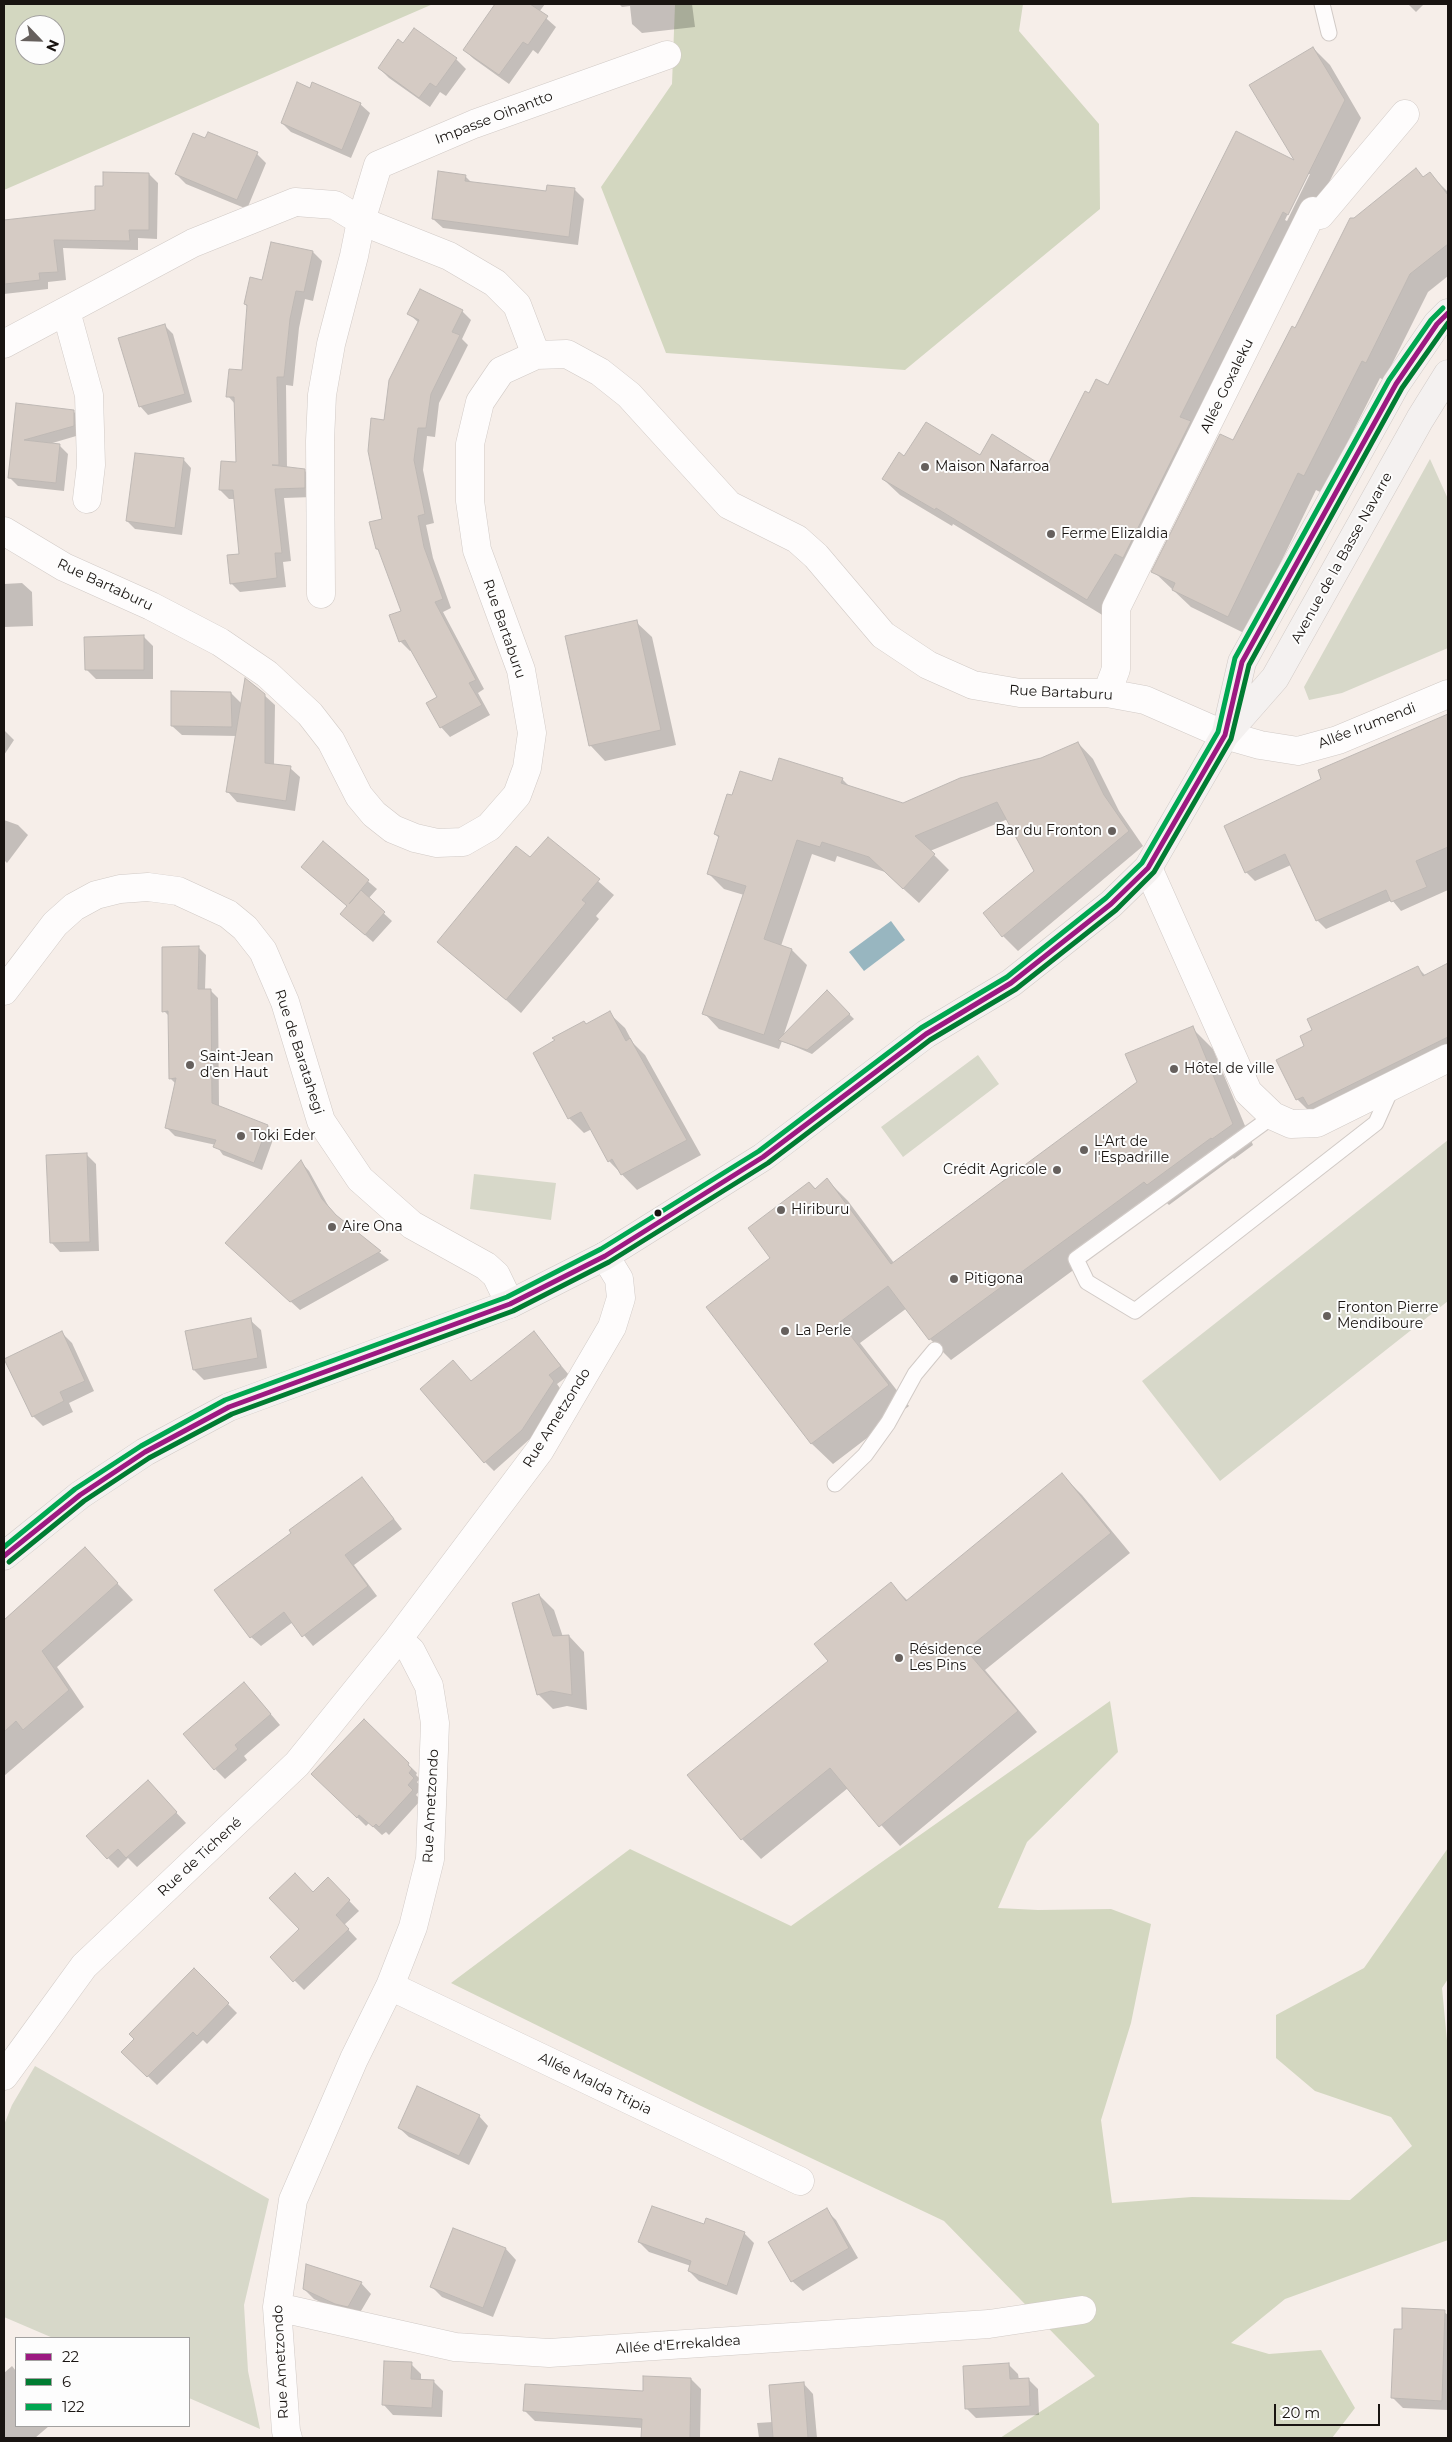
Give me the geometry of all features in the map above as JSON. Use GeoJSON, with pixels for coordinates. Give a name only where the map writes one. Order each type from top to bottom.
{"type":"FeatureCollection","features":[{"type":"Feature","properties":{"kind":"street","name":"Impasse Oihantto"},"geometry":{"type":"LineString","coordinates":[[360,221],[378,165],[474,124],[667,55]]}},
{"type":"Feature","properties":{"kind":"street","name":"Allée Goxaleku"},"geometry":{"type":"LineString","coordinates":[[1107,693],[1116,669],[1116,608],[1313,211],[1320,215],[1405,114]]}},
{"type":"Feature","properties":{"kind":"street"},"geometry":{"type":"LineString","coordinates":[[4,344],[193,243],[295,202],[335,205],[360,221],[449,256],[494,283],[517,304],[536,355]]}},
{"type":"Feature","properties":{"kind":"street"},"geometry":{"type":"LineString","coordinates":[[322,594],[322,395],[331,344],[354,256],[360,221]]}},
{"type":"Feature","properties":{"kind":"street"},"geometry":{"type":"LineString","coordinates":[[66,311],[89,396],[91,465],[88,499]]}},
{"type":"Feature","properties":{"kind":"street","name":"Avenue de la Basse Navarre"},"geometry":{"type":"LineString","coordinates":[[1225,735],[1242,662],[1396,384],[1437,324],[1448,313]]}},
{"type":"Feature","properties":{"kind":"street","name":"Rue Bartaburu"},"geometry":{"type":"LineString","coordinates":[[4,530],[64,566],[151,606],[220,642],[267,674],[310,714],[332,741],[359,796],[374,814],[393,829],[415,838],[436,843],[463,842],[489,827],[517,795],[527,768],[532,733],[521,670],[477,550],[470,501],[470,444],[480,402],[501,371],[536,355],[567,354],[600,372],[629,395],[729,505],[797,539],[816,556],[883,635],[928,665],[973,685],[1020,693],[1107,693],[1145,700],[1225,735]]}},
{"type":"Feature","properties":{"kind":"street","name":"Avenue de la Basse Navarre"},"geometry":{"type":"LineString","coordinates":[[4,1556],[80,1495],[145,1452],[230,1407],[510,1304],[605,1256],[763,1157],[926,1034],[1011,983],[1111,904],[1148,868],[1225,735],[1275,678],[1420,419],[1448,374]]}},
{"type":"Feature","properties":{"kind":"street","name":"Allée Irumendi"},"geometry":{"type":"LineString","coordinates":[[1225,735],[1260,745],[1298,751],[1338,740],[1448,694]]}},
{"type":"Feature","properties":{"kind":"street"},"geometry":{"type":"LineString","coordinates":[[1148,868],[1248,1092],[1272,1116],[1291,1124],[1317,1123],[1448,1058]]}},
{"type":"Feature","properties":{"kind":"street","name":"Rue de Baratahegi"},"geometry":{"type":"LineString","coordinates":[[4,991],[55,924],[74,907],[96,895],[120,889],[148,887],[178,891],[228,914],[245,928],[263,952],[286,1002],[321,1121],[360,1179],[412,1225],[486,1266],[496,1275],[510,1304]]}},
{"type":"Feature","properties":{"kind":"street","name":"Rue Ametzondo"},"geometry":{"type":"LineString","coordinates":[[288,2438],[277,2307],[293,2200],[354,2059],[390,1986],[413,1927],[430,1859],[435,1723],[429,1686],[412,1651],[398,1639],[540,1450],[605,1341],[621,1298],[619,1279],[605,1256]]}},
{"type":"Feature","properties":{"kind":"street","name":"Rue de Tichené"},"geometry":{"type":"LineString","coordinates":[[4,2076],[84,1966],[298,1764],[398,1639]]}},
{"type":"Feature","properties":{"kind":"street","name":"Allée Malda Ttipia"},"geometry":{"type":"LineString","coordinates":[[390,1986],[800,2181]]}},
{"type":"Feature","properties":{"kind":"street","name":"Allée d'Errekaldea"},"geometry":{"type":"LineString","coordinates":[[277,2307],[455,2347],[549,2353],[989,2324],[1082,2310]]}},
{"type":"Feature","properties":{"kind":"lane"},"geometry":{"type":"LineString","coordinates":[[1322,4],[1329,34]]}},
{"type":"Feature","properties":{"kind":"lane"},"geometry":{"type":"LineString","coordinates":[[1272,1116],[1076,1260],[1087,1282],[1135,1311],[1376,1123],[1393,1085]]}},
{"type":"Feature","properties":{"kind":"lane"},"geometry":{"type":"LineString","coordinates":[[835,1484],[866,1455],[888,1423],[915,1374],[935,1350]]}},
{"type":"Feature","properties":{"kind":"shaded area"},"geometry":{"type":"Polygon","coordinates":[[[1430,459],[1448,499],[1448,648],[1342,693],[1309,700],[1304,687],[1430,459]]]}},
{"type":"Feature","properties":{"kind":"shaded area"},"geometry":{"type":"Polygon","coordinates":[[[978,1055],[999,1084],[903,1157],[881,1127],[978,1055]]]}},
{"type":"Feature","properties":{"kind":"shaded area","name":"Fronton Pierre Mendiboure"},"geometry":{"type":"Polygon","coordinates":[[[1448,1140],[1448,1301],[1220,1481],[1142,1381],[1448,1140]]]}},
{"type":"Feature","properties":{"kind":"shaded area"},"geometry":{"type":"Polygon","coordinates":[[[474,1174],[556,1183],[551,1220],[470,1209],[474,1174]]]}},
{"type":"Feature","properties":{"kind":"shaded area"},"geometry":{"type":"Polygon","coordinates":[[[35,2066],[269,2199],[244,2305],[248,2371],[260,2429],[190,2398],[190,2337],[51,2337],[4,2317],[4,2125],[12,2105],[35,2066]]]}},
{"type":"Feature","properties":{"kind":"green space"},"geometry":{"type":"Polygon","coordinates":[[[4,4],[433,4],[4,190],[4,4]]]}},
{"type":"Feature","properties":{"kind":"green space"},"geometry":{"type":"Polygon","coordinates":[[[675,4],[1023,4],[1019,31],[1099,124],[1100,209],[905,370],[666,353],[601,187],[672,84],[675,4]]]}},
{"type":"Feature","properties":{"kind":"green space"},"geometry":{"type":"Polygon","coordinates":[[[1110,1701],[1118,1752],[1027,1842],[998,1908],[1038,1910],[1111,1909],[1151,1924],[1131,2023],[1101,2120],[1112,2203],[1192,2197],[1350,2200],[1412,2146],[1391,2117],[1315,2091],[1276,2058],[1276,2015],[1364,1968],[1448,1848],[1448,1979],[1442,1988],[1448,2051],[1448,2240],[1285,2299],[1231,2343],[1269,2354],[1321,2350],[1355,2408],[1332,2438],[1000,2438],[1095,2376],[944,2221],[701,2106],[451,1983],[630,1849],[791,1926],[1110,1701]]]}},
{"type":"Feature","properties":{"kind":"water"},"geometry":{"type":"Polygon","coordinates":[[[891,921],[905,940],[864,971],[849,952],[891,921]]]}},
{"type":"Feature","properties":{"kind":"building"},"geometry":{"type":"Polygon","coordinates":[[[495,4],[530,4],[548,16],[528,45],[523,42],[499,75],[463,50],[495,4]]]}},
{"type":"Feature","properties":{"kind":"building"},"geometry":{"type":"Polygon","coordinates":[[[414,28],[457,58],[436,87],[430,83],[419,98],[378,68],[398,39],[403,43],[414,28]]]}},
{"type":"Feature","properties":{"kind":"building"},"geometry":{"type":"Polygon","coordinates":[[[1313,47],[1345,100],[1288,215],[1283,212],[1180,417],[1191,421],[1123,558],[1115,554],[1087,600],[936,508],[935,510],[882,479],[899,452],[904,456],[926,422],[980,455],[992,434],[1046,468],[1085,391],[1089,393],[1096,379],[1108,385],[1236,131],[1294,160],[1249,85],[1313,47]]]}},
{"type":"Feature","properties":{"kind":"building"},"geometry":{"type":"Polygon","coordinates":[[[297,82],[310,88],[312,82],[361,103],[342,150],[281,123],[297,82]]]}},
{"type":"Feature","properties":{"kind":"building"},"geometry":{"type":"Polygon","coordinates":[[[208,132],[258,152],[237,200],[175,174],[193,133],[205,138],[208,132]]]}},
{"type":"Feature","properties":{"kind":"building"},"geometry":{"type":"Polygon","coordinates":[[[1416,168],[1423,177],[1430,172],[1448,195],[1448,244],[1410,274],[1366,363],[1362,361],[1304,476],[1298,473],[1228,617],[1172,590],[1175,583],[1151,572],[1220,434],[1233,440],[1292,326],[1295,328],[1350,218],[1354,218],[1416,168]]]}},
{"type":"Feature","properties":{"kind":"building"},"geometry":{"type":"Polygon","coordinates":[[[438,171],[466,175],[465,181],[546,191],[547,185],[575,188],[569,237],[432,219],[438,171]]]}},
{"type":"Feature","properties":{"kind":"building"},"geometry":{"type":"Polygon","coordinates":[[[103,172],[149,173],[149,230],[129,230],[130,241],[54,240],[58,272],[39,273],[40,280],[5,284],[4,220],[95,210],[95,186],[103,186],[103,172]]]}},
{"type":"Feature","properties":{"kind":"building"},"geometry":{"type":"Polygon","coordinates":[[[271,242],[313,251],[304,292],[296,291],[290,319],[284,377],[277,377],[279,465],[272,465],[305,469],[305,488],[275,489],[282,553],[275,553],[277,578],[230,584],[227,555],[239,554],[233,490],[219,490],[221,461],[236,462],[234,397],[226,397],[229,369],[242,370],[247,305],[244,304],[250,277],[262,280],[271,242]]]}},
{"type":"Feature","properties":{"kind":"building"},"geometry":{"type":"Polygon","coordinates":[[[420,289],[463,310],[452,332],[460,335],[431,394],[426,428],[418,428],[414,460],[425,514],[418,516],[424,547],[443,599],[435,602],[476,680],[469,683],[482,705],[440,728],[426,703],[437,697],[405,640],[399,642],[389,615],[401,611],[378,549],[376,549],[369,522],[382,519],[368,451],[371,418],[384,420],[389,380],[419,320],[407,314],[420,289]]]}},
{"type":"Feature","properties":{"kind":"building"},"geometry":{"type":"Polygon","coordinates":[[[165,324],[185,394],[139,407],[118,338],[165,324]]]}},
{"type":"Feature","properties":{"kind":"building"},"geometry":{"type":"Polygon","coordinates":[[[16,403],[74,410],[74,426],[24,440],[60,444],[56,483],[8,478],[16,403]]]}},
{"type":"Feature","properties":{"kind":"building"},"geometry":{"type":"Polygon","coordinates":[[[135,453],[184,458],[175,528],[126,521],[135,453]]]}},
{"type":"Feature","properties":{"kind":"building"},"geometry":{"type":"Polygon","coordinates":[[[637,620],[661,730],[589,746],[565,636],[637,620]]]}},
{"type":"Feature","properties":{"kind":"building"},"geometry":{"type":"Polygon","coordinates":[[[144,635],[144,670],[85,670],[84,637],[144,635]]]}},
{"type":"Feature","properties":{"kind":"building"},"geometry":{"type":"Polygon","coordinates":[[[245,678],[265,694],[265,763],[291,766],[286,801],[226,792],[245,678]]]}},
{"type":"Feature","properties":{"kind":"building"},"geometry":{"type":"Polygon","coordinates":[[[171,691],[231,692],[232,727],[171,726],[171,691]]]}},
{"type":"Feature","properties":{"kind":"building"},"geometry":{"type":"Polygon","coordinates":[[[1448,714],[1448,847],[1416,861],[1427,887],[1391,902],[1386,890],[1316,921],[1285,854],[1245,873],[1224,826],[1321,779],[1318,770],[1448,714]]]}},
{"type":"Feature","properties":{"kind":"building"},"geometry":{"type":"Polygon","coordinates":[[[1078,742],[1104,795],[1129,831],[1002,937],[983,913],[1034,871],[997,802],[915,836],[935,854],[903,889],[869,857],[822,842],[820,847],[797,840],[764,939],[792,949],[764,1035],[702,1014],[746,886],[707,874],[719,836],[714,834],[727,794],[732,795],[740,771],[772,781],[779,758],[843,778],[841,783],[903,803],[960,778],[1041,758],[1078,742]]]}},
{"type":"Feature","properties":{"kind":"building"},"geometry":{"type":"Polygon","coordinates":[[[548,837],[600,879],[582,900],[586,903],[506,1000],[437,942],[516,846],[530,857],[548,837]]]}},
{"type":"Feature","properties":{"kind":"building"},"geometry":{"type":"Polygon","coordinates":[[[323,841],[369,880],[349,904],[361,890],[385,912],[365,935],[340,914],[347,906],[301,867],[323,841]]]}},
{"type":"Feature","properties":{"kind":"building"},"geometry":{"type":"Polygon","coordinates":[[[199,946],[198,989],[211,989],[212,1103],[268,1125],[254,1163],[213,1147],[216,1140],[165,1128],[176,1078],[169,1079],[168,1011],[162,1012],[162,947],[199,946]]]}},
{"type":"Feature","properties":{"kind":"building"},"geometry":{"type":"Polygon","coordinates":[[[1448,963],[1448,1037],[1308,1106],[1303,1097],[1296,1100],[1276,1060],[1304,1046],[1300,1036],[1312,1030],[1307,1019],[1418,966],[1423,976],[1448,963]]]}},
{"type":"Feature","properties":{"kind":"building"},"geometry":{"type":"Polygon","coordinates":[[[827,990],[850,1014],[807,1050],[778,1040],[827,990]]]}},
{"type":"Feature","properties":{"kind":"building"},"geometry":{"type":"Polygon","coordinates":[[[610,1011],[626,1041],[630,1038],[687,1140],[621,1175],[612,1159],[608,1162],[581,1112],[568,1119],[533,1053],[555,1040],[552,1038],[584,1021],[586,1024],[610,1011]]]}},
{"type":"Feature","properties":{"kind":"building"},"geometry":{"type":"Polygon","coordinates":[[[1193,1026],[1233,1124],[1147,1185],[1144,1182],[929,1340],[888,1286],[840,1322],[889,1385],[811,1444],[706,1307],[770,1258],[748,1228],[809,1182],[815,1189],[827,1178],[891,1264],[1137,1082],[1125,1054],[1193,1026]]]}},
{"type":"Feature","properties":{"kind":"building"},"geometry":{"type":"Polygon","coordinates":[[[87,1153],[90,1242],[50,1243],[46,1155],[87,1153]]]}},
{"type":"Feature","properties":{"kind":"building"},"geometry":{"type":"Polygon","coordinates":[[[301,1160],[322,1199],[336,1215],[381,1251],[290,1302],[225,1243],[301,1160]]]}},
{"type":"Feature","properties":{"kind":"building"},"geometry":{"type":"Polygon","coordinates":[[[251,1318],[258,1358],[193,1370],[185,1331],[251,1318]]]}},
{"type":"Feature","properties":{"kind":"building"},"geometry":{"type":"Polygon","coordinates":[[[62,1331],[85,1381],[60,1392],[64,1401],[32,1417],[4,1359],[62,1331]]]}},
{"type":"Feature","properties":{"kind":"building"},"geometry":{"type":"Polygon","coordinates":[[[534,1331],[561,1366],[549,1375],[554,1381],[522,1430],[484,1463],[420,1389],[453,1360],[471,1381],[534,1331]]]}},
{"type":"Feature","properties":{"kind":"building","name":"Résidence Les Pins"},"geometry":{"type":"Polygon","coordinates":[[[1062,1473],[1111,1533],[966,1650],[1018,1711],[879,1827],[830,1768],[741,1840],[687,1775],[828,1661],[814,1644],[891,1582],[906,1601],[1062,1473]]]}},
{"type":"Feature","properties":{"kind":"building"},"geometry":{"type":"Polygon","coordinates":[[[362,1477],[394,1519],[345,1555],[368,1586],[302,1637],[284,1612],[250,1638],[214,1590],[291,1533],[289,1530],[362,1477]]]}},
{"type":"Feature","properties":{"kind":"building"},"geometry":{"type":"Polygon","coordinates":[[[85,1547],[118,1583],[42,1651],[69,1690],[23,1730],[16,1721],[4,1732],[4,1620],[85,1547]]]}},
{"type":"Feature","properties":{"kind":"building"},"geometry":{"type":"Polygon","coordinates":[[[539,1594],[553,1636],[569,1635],[572,1695],[551,1691],[537,1695],[512,1603],[539,1594]]]}},
{"type":"Feature","properties":{"kind":"building"},"geometry":{"type":"Polygon","coordinates":[[[244,1682],[271,1714],[235,1745],[238,1749],[214,1770],[183,1734],[244,1682]]]}},
{"type":"Feature","properties":{"kind":"building"},"geometry":{"type":"Polygon","coordinates":[[[364,1719],[409,1763],[408,1765],[412,1769],[409,1773],[414,1778],[408,1785],[413,1790],[379,1827],[376,1824],[373,1827],[359,1815],[357,1818],[311,1774],[364,1719]]]}},
{"type":"Feature","properties":{"kind":"building"},"geometry":{"type":"Polygon","coordinates":[[[148,1780],[177,1812],[126,1858],[118,1849],[107,1859],[86,1836],[148,1780]]]}},
{"type":"Feature","properties":{"kind":"building"},"geometry":{"type":"Polygon","coordinates":[[[295,1873],[313,1892],[328,1877],[350,1900],[336,1915],[349,1929],[293,1982],[270,1957],[299,1929],[269,1898],[295,1873]]]}},
{"type":"Feature","properties":{"kind":"building"},"geometry":{"type":"Polygon","coordinates":[[[194,1968],[229,2003],[197,2036],[193,2032],[147,2077],[121,2052],[134,2039],[129,2034],[194,1968]]]}},
{"type":"Feature","properties":{"kind":"building"},"geometry":{"type":"Polygon","coordinates":[[[417,2086],[480,2115],[459,2156],[398,2128],[417,2086]]]}},
{"type":"Feature","properties":{"kind":"building"},"geometry":{"type":"Polygon","coordinates":[[[652,2206],[704,2224],[706,2218],[745,2232],[727,2286],[688,2271],[691,2261],[638,2242],[652,2206]]]}},
{"type":"Feature","properties":{"kind":"building"},"geometry":{"type":"Polygon","coordinates":[[[827,2208],[849,2248],[791,2282],[768,2242],[827,2208]]]}},
{"type":"Feature","properties":{"kind":"building"},"geometry":{"type":"Polygon","coordinates":[[[453,2228],[506,2248],[483,2308],[430,2287],[453,2228]]]}},
{"type":"Feature","properties":{"kind":"building"},"geometry":{"type":"Polygon","coordinates":[[[306,2264],[362,2282],[348,2307],[335,2304],[303,2289],[306,2264]]]}},
{"type":"Feature","properties":{"kind":"building"},"geometry":{"type":"Polygon","coordinates":[[[1402,2308],[1445,2310],[1442,2401],[1391,2398],[1394,2329],[1402,2329],[1402,2308]]]}},
{"type":"Feature","properties":{"kind":"building"},"geometry":{"type":"Polygon","coordinates":[[[384,2361],[412,2362],[411,2379],[434,2380],[432,2408],[382,2405],[384,2361]]]}},
{"type":"Feature","properties":{"kind":"building"},"geometry":{"type":"Polygon","coordinates":[[[1009,2363],[1010,2379],[1029,2378],[1030,2406],[965,2409],[963,2366],[1009,2363]]]}},
{"type":"Feature","properties":{"kind":"building"},"geometry":{"type":"Polygon","coordinates":[[[643,2376],[691,2378],[690,2438],[641,2438],[642,2419],[523,2411],[525,2384],[643,2391],[643,2376]]]}},
{"type":"Feature","properties":{"kind":"building"},"geometry":{"type":"Polygon","coordinates":[[[804,2382],[808,2438],[773,2438],[769,2385],[804,2382]]]}},
{"type":"Feature","properties":{"kind":"transit line","name":"122"},"geometry":{"type":"LineString","coordinates":[[4,1547],[75,1489],[141,1446],[225,1400],[507,1297],[601,1249],[759,1151],[921,1028],[1007,977],[1106,898],[1142,863],[1218,732],[1235,658],[1389,380],[1431,320],[1443,308]]}},
{"type":"Feature","properties":{"kind":"transit line","name":"22"},"geometry":{"type":"LineString","coordinates":[[4,1556],[80,1495],[145,1452],[229,1407],[510,1304],[605,1256],[763,1157],[926,1034],[1011,983],[1111,904],[1148,868],[1225,735],[1242,662],[1396,384],[1437,324],[1448,313]]}},
{"type":"Feature","properties":{"kind":"transit line","name":"6"},"geometry":{"type":"LineString","coordinates":[[9,1562],[84,1501],[149,1458],[232,1414],[513,1311],[609,1262],[768,1163],[930,1040],[1016,989],[1116,910],[1154,872],[1231,739],[1249,665],[1402,388],[1448,323]]}},
{"type":"Feature","properties":{"kind":"place","name":"Maison Nafarroa"},"geometry":{"type":"Point","coordinates":[925,467]}},
{"type":"Feature","properties":{"kind":"place","name":"Ferme Elizaldia"},"geometry":{"type":"Point","coordinates":[1051,534]}},
{"type":"Feature","properties":{"kind":"place","name":"Bar du Fronton"},"geometry":{"type":"Point","coordinates":[1112,831]}},
{"type":"Feature","properties":{"kind":"place","name":"Saint-Jean d'en Haut"},"geometry":{"type":"Point","coordinates":[190,1065]}},
{"type":"Feature","properties":{"kind":"place","name":"Hôtel de ville"},"geometry":{"type":"Point","coordinates":[1174,1069]}},
{"type":"Feature","properties":{"kind":"place","name":"Toki Eder"},"geometry":{"type":"Point","coordinates":[241,1136]}},
{"type":"Feature","properties":{"kind":"place","name":"L'Art de l'Espadrille"},"geometry":{"type":"Point","coordinates":[1084,1150]}},
{"type":"Feature","properties":{"kind":"place","name":"Crédit Agricole"},"geometry":{"type":"Point","coordinates":[1057,1170]}},
{"type":"Feature","properties":{"kind":"place","name":"Hiriburu"},"geometry":{"type":"Point","coordinates":[781,1210]}},
{"type":"Feature","properties":{"kind":"place","name":"Aire Ona"},"geometry":{"type":"Point","coordinates":[332,1227]}},
{"type":"Feature","properties":{"kind":"place","name":"Pitigona"},"geometry":{"type":"Point","coordinates":[954,1279]}},
{"type":"Feature","properties":{"kind":"place","name":"Fronton Pierre Mendiboure"},"geometry":{"type":"Point","coordinates":[1327,1316]}},
{"type":"Feature","properties":{"kind":"place","name":"La Perle"},"geometry":{"type":"Point","coordinates":[785,1331]}},
{"type":"Feature","properties":{"kind":"place","name":"Résidence Les Pins"},"geometry":{"type":"Point","coordinates":[899,1658]}}]}
